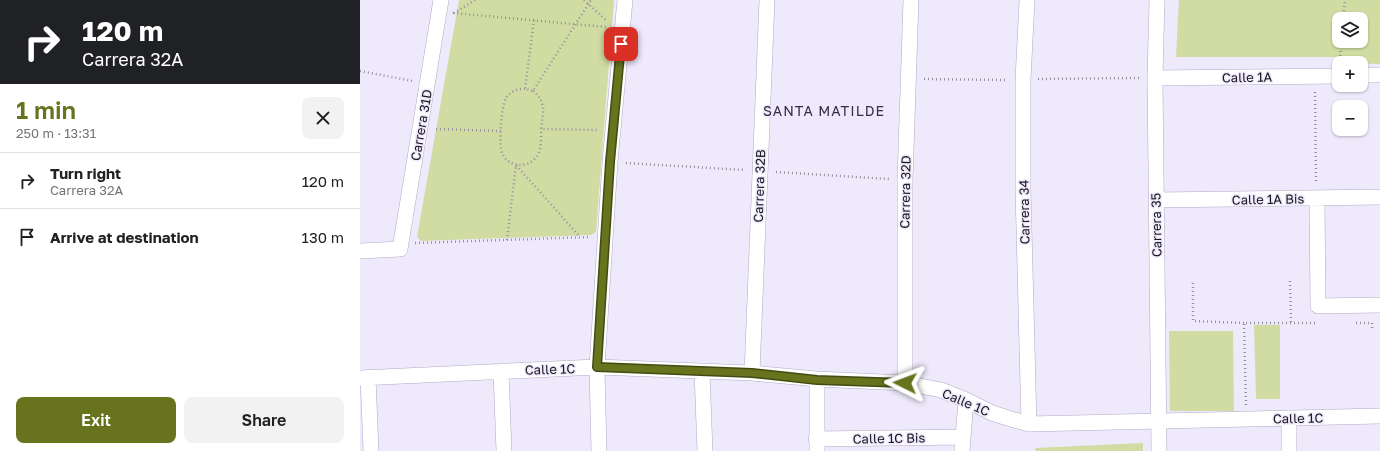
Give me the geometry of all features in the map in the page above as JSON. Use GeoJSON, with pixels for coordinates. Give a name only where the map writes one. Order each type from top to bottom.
{"type":"FeatureCollection","features":[{"type":"Feature","properties":{"kind":"street","name":"Carrera 31D"},"geometry":{"type":"LineString","coordinates":[[400,249],[441,0]]}},
{"type":"Feature","properties":{"kind":"street"},"geometry":{"type":"LineString","coordinates":[[599,451],[597,367],[610,162],[625,0]]}},
{"type":"Feature","properties":{"kind":"street","name":"Carrera 32B"},"geometry":{"type":"LineString","coordinates":[[752,373],[767,0]]}},
{"type":"Feature","properties":{"kind":"street","name":"Carrera 32D"},"geometry":{"type":"LineString","coordinates":[[905,383],[905,180],[912,0]]}},
{"type":"Feature","properties":{"kind":"street","name":"Carrera 34"},"geometry":{"type":"LineString","coordinates":[[1027,0],[1023,80],[1023,190],[1029,424]]}},
{"type":"Feature","properties":{"kind":"street","name":"Carrera 35"},"geometry":{"type":"LineString","coordinates":[[1157,0],[1155,78],[1159,451]]}},
{"type":"Feature","properties":{"kind":"street"},"geometry":{"type":"LineString","coordinates":[[1368,75],[1380,75]]}},
{"type":"Feature","properties":{"kind":"street","name":"Calle 1A"},"geometry":{"type":"LineString","coordinates":[[1155,78],[1332,76]]}},
{"type":"Feature","properties":{"kind":"street","name":"Calle 1A Bis"},"geometry":{"type":"LineString","coordinates":[[1156,200],[1380,197]]}},
{"type":"Feature","properties":{"kind":"street"},"geometry":{"type":"LineString","coordinates":[[1317,198],[1318,306],[1380,305]]}},
{"type":"Feature","properties":{"kind":"street"},"geometry":{"type":"LineString","coordinates":[[360,251],[400,249]]}},
{"type":"Feature","properties":{"kind":"street","name":"Calle 1C"},"geometry":{"type":"LineString","coordinates":[[364,377],[597,367],[752,373],[817,380],[905,383],[941,390],[992,413],[1011,420],[1029,424],[1380,416]]}},
{"type":"Feature","properties":{"kind":"street"},"geometry":{"type":"LineString","coordinates":[[501,371],[504,451]]}},
{"type":"Feature","properties":{"kind":"street"},"geometry":{"type":"LineString","coordinates":[[702,372],[705,451]]}},
{"type":"Feature","properties":{"kind":"street"},"geometry":{"type":"LineString","coordinates":[[364,377],[371,451]]}},
{"type":"Feature","properties":{"kind":"street"},"geometry":{"type":"LineString","coordinates":[[816,445],[817,380]]}},
{"type":"Feature","properties":{"kind":"street"},"geometry":{"type":"LineString","coordinates":[[962,444],[966,400]]}},
{"type":"Feature","properties":{"kind":"street"},"geometry":{"type":"LineString","coordinates":[[1289,418],[1289,451]]}},
{"type":"Feature","properties":{"kind":"street","name":"Calle 1C Bis"},"geometry":{"type":"LineString","coordinates":[[816,445],[962,444]]}},
{"type":"Feature","properties":{"kind":"path"},"geometry":{"type":"LineString","coordinates":[[476,0],[454,13],[606,27]]}},
{"type":"Feature","properties":{"kind":"path"},"geometry":{"type":"LineString","coordinates":[[584,0],[609,23]]}},
{"type":"Feature","properties":{"kind":"path"},"geometry":{"type":"LineString","coordinates":[[533,90],[591,0]]}},
{"type":"Feature","properties":{"kind":"path"},"geometry":{"type":"LineString","coordinates":[[1344,12],[1345,0]]}},
{"type":"Feature","properties":{"kind":"path"},"geometry":{"type":"LineString","coordinates":[[525,89],[534,20]]}},
{"type":"Feature","properties":{"kind":"path"},"geometry":{"type":"LineString","coordinates":[[360,71],[419,82]]}},
{"type":"Feature","properties":{"kind":"path"},"geometry":{"type":"LineString","coordinates":[[1315,76],[1317,198]]}},
{"type":"Feature","properties":{"kind":"path"},"geometry":{"type":"LineString","coordinates":[[516,165],[532,161],[538,154],[543,105],[540,97],[533,90],[515,90],[504,103],[501,130],[503,154],[509,162],[516,165],[580,238]]}},
{"type":"Feature","properties":{"kind":"path"},"geometry":{"type":"LineString","coordinates":[[434,129],[501,130]]}},
{"type":"Feature","properties":{"kind":"path"},"geometry":{"type":"LineString","coordinates":[[541,129],[598,130]]}},
{"type":"Feature","properties":{"kind":"path"},"geometry":{"type":"LineString","coordinates":[[507,240],[516,165]]}},
{"type":"Feature","properties":{"kind":"path"},"geometry":{"type":"LineString","coordinates":[[400,249],[412,244],[592,237]]}},
{"type":"Feature","properties":{"kind":"path"},"geometry":{"type":"LineString","coordinates":[[1290,281],[1291,323]]}},
{"type":"Feature","properties":{"kind":"path"},"geometry":{"type":"LineString","coordinates":[[1193,283],[1193,321],[1320,323]]}},
{"type":"Feature","properties":{"kind":"path"},"geometry":{"type":"LineString","coordinates":[[1244,323],[1246,419]]}},
{"type":"Feature","properties":{"kind":"path"},"geometry":{"type":"LineString","coordinates":[[1350,323],[1372,323],[1372,331]]}},
{"type":"Feature","properties":{"kind":"green space"},"geometry":{"type":"Polygon","coordinates":[[[459,0],[614,0],[596,232],[591,235],[421,241],[417,237],[459,0]]]}},
{"type":"Feature","properties":{"kind":"green space"},"geometry":{"type":"Polygon","coordinates":[[[1179,0],[1380,0],[1380,64],[1368,64],[1368,56],[1176,57],[1179,0]]]}},
{"type":"Feature","properties":{"kind":"green space"},"geometry":{"type":"Polygon","coordinates":[[[1254,325],[1280,325],[1280,399],[1256,399],[1254,325]]]}},
{"type":"Feature","properties":{"kind":"green space"},"geometry":{"type":"Polygon","coordinates":[[[1169,331],[1233,331],[1234,411],[1170,411],[1169,331]]]}},
{"type":"Feature","properties":{"kind":"green space"},"geometry":{"type":"Polygon","coordinates":[[[1143,443],[1143,451],[1036,451],[1035,448],[1143,443]]]}},
{"type":"Feature","properties":{"kind":"district","name":"SANTA MATILDE"},"geometry":{"type":"Point","coordinates":[824,111]}},
{"type":"Feature","properties":{"kind":"route"},"geometry":{"type":"LineString","coordinates":[[621,44],[610,162],[597,367],[752,373],[817,380],[905,383]]}}]}
